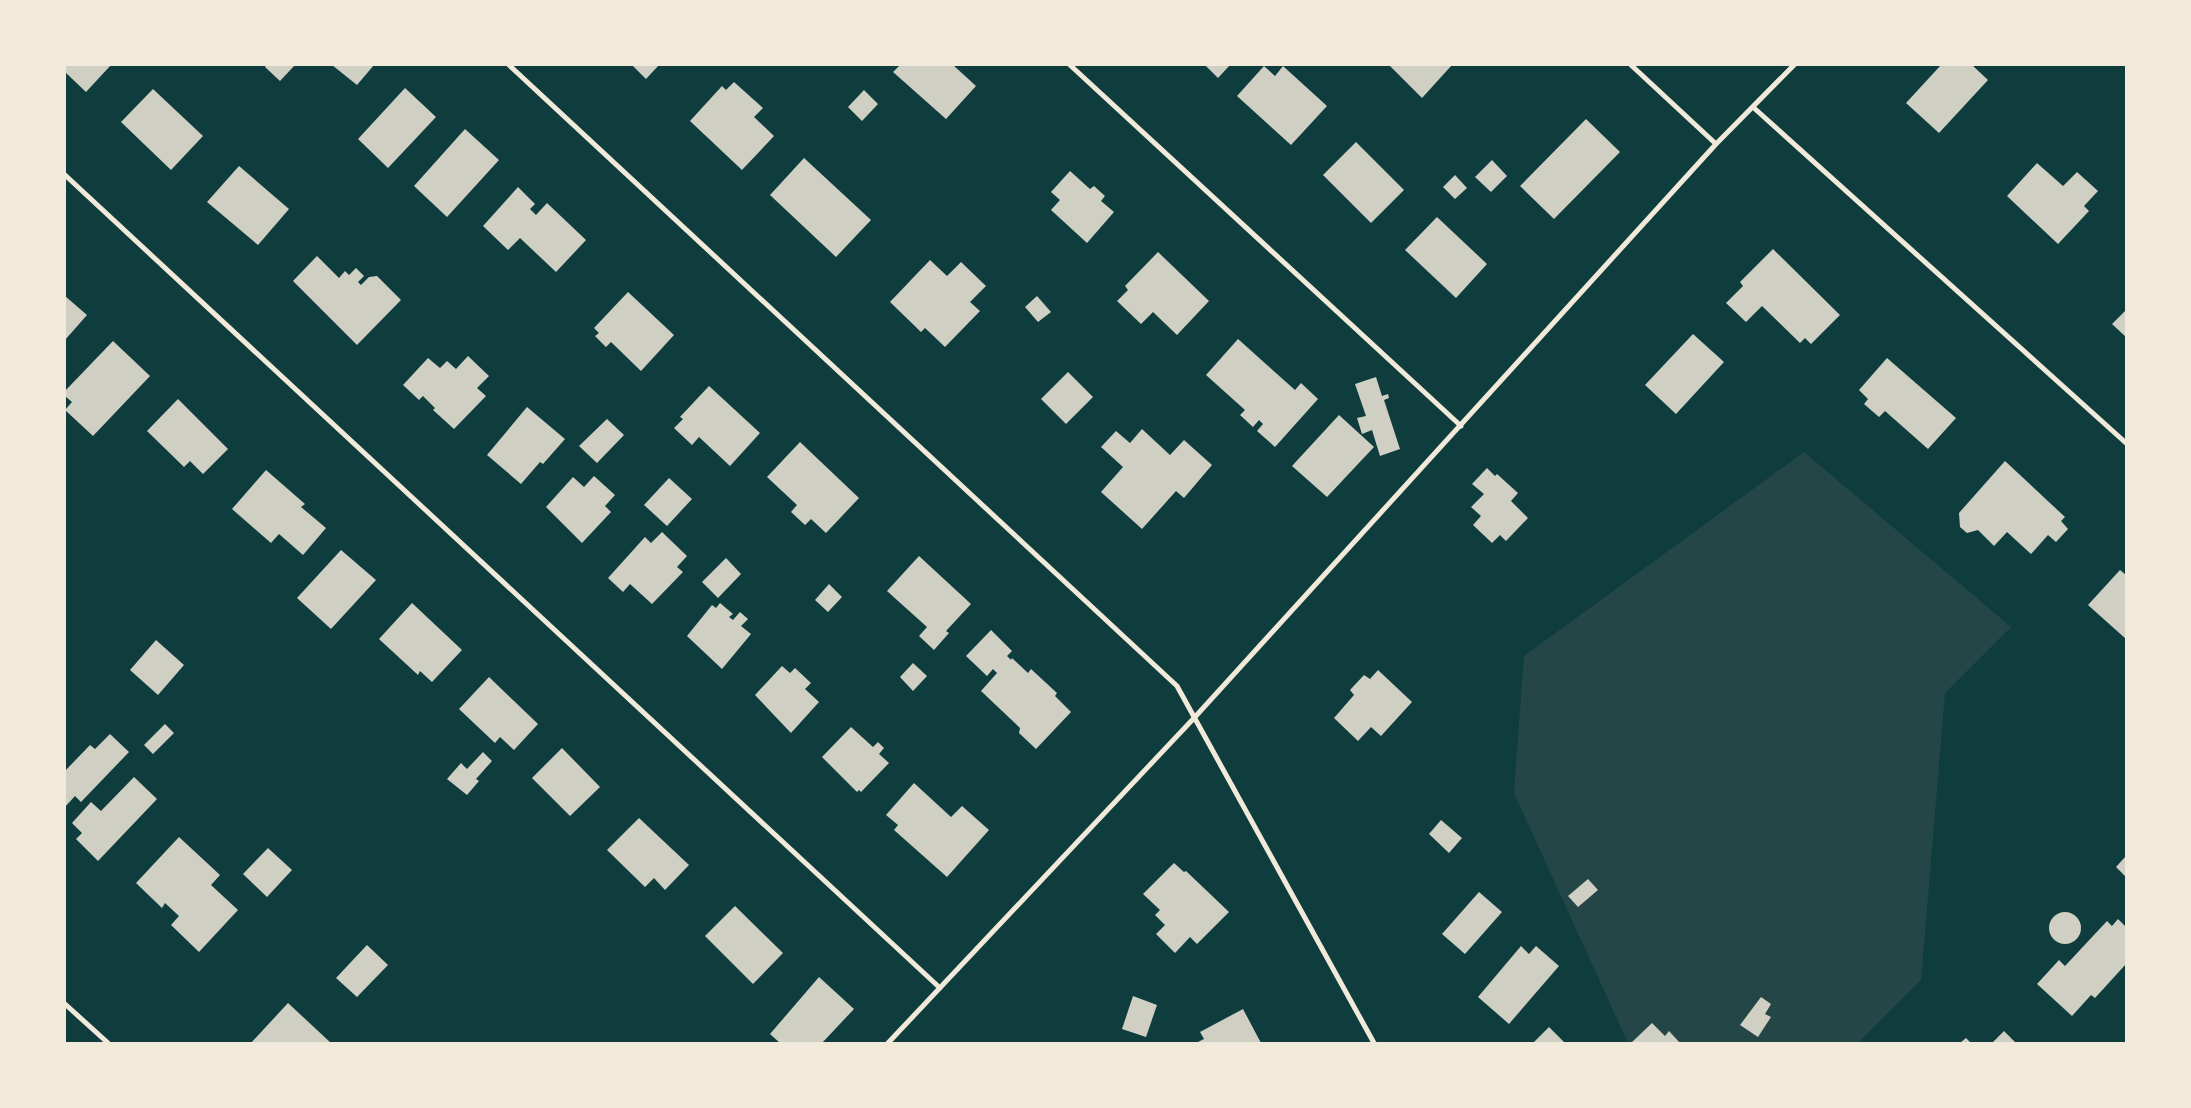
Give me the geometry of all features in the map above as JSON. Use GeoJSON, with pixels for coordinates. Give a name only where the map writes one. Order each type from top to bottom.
{"type":"FeatureCollection","features":[{"type":"Feature","properties":{"kind":"street"},"geometry":{"type":"LineString","coordinates":[[509,65],[1177,686],[1374,1043]]}},
{"type":"Feature","properties":{"kind":"street"},"geometry":{"type":"LineString","coordinates":[[1070,65],[1460,426]]}},
{"type":"Feature","properties":{"kind":"street"},"geometry":{"type":"LineString","coordinates":[[1631,65],[1716,144]]}},
{"type":"Feature","properties":{"kind":"street"},"geometry":{"type":"LineString","coordinates":[[888,1043],[1195,716],[1716,144],[1754,108],[1794,65]]}},
{"type":"Feature","properties":{"kind":"street"},"geometry":{"type":"LineString","coordinates":[[1754,108],[2126,443]]}},
{"type":"Feature","properties":{"kind":"street"},"geometry":{"type":"LineString","coordinates":[[65,175],[940,988]]}},
{"type":"Feature","properties":{"kind":"street"},"geometry":{"type":"LineString","coordinates":[[65,1004],[108,1043]]}},
{"type":"Feature","properties":{"kind":"shaded area"},"geometry":{"type":"Polygon","coordinates":[[[1804,452],[2011,627],[1945,693],[1921,980],[1858,1043],[1628,1043],[1514,793],[1524,656],[1804,452]]]}},
{"type":"Feature","properties":{"kind":"building"},"geometry":{"type":"Polygon","coordinates":[[[65,65],[111,65],[86,92],[65,72],[65,65]]]}},
{"type":"Feature","properties":{"kind":"building"},"geometry":{"type":"Polygon","coordinates":[[[266,65],[295,65],[280,81],[265,67],[266,65]]]}},
{"type":"Feature","properties":{"kind":"building"},"geometry":{"type":"Polygon","coordinates":[[[332,65],[374,65],[357,85],[332,65]]]}},
{"type":"Feature","properties":{"kind":"building"},"geometry":{"type":"Polygon","coordinates":[[[632,65],[659,65],[646,79],[632,65]]]}},
{"type":"Feature","properties":{"kind":"building"},"geometry":{"type":"Polygon","coordinates":[[[900,65],[953,65],[976,86],[946,119],[893,72],[900,65]]]}},
{"type":"Feature","properties":{"kind":"building"},"geometry":{"type":"Polygon","coordinates":[[[1205,65],[1230,65],[1218,78],[1205,65]]]}},
{"type":"Feature","properties":{"kind":"building"},"geometry":{"type":"Polygon","coordinates":[[[1389,65],[1452,65],[1422,98],[1389,65]]]}},
{"type":"Feature","properties":{"kind":"building"},"geometry":{"type":"Polygon","coordinates":[[[1941,65],[1972,65],[1988,80],[1939,133],[1906,103],[1941,65]]]}},
{"type":"Feature","properties":{"kind":"building"},"geometry":{"type":"Polygon","coordinates":[[[1264,66],[1275,76],[1283,66],[1327,106],[1291,145],[1237,96],[1264,66]]]}},
{"type":"Feature","properties":{"kind":"building"},"geometry":{"type":"Polygon","coordinates":[[[734,82],[763,108],[754,117],[774,136],[742,170],[690,121],[722,86],[726,90],[734,82]]]}},
{"type":"Feature","properties":{"kind":"building"},"geometry":{"type":"Polygon","coordinates":[[[405,88],[436,117],[388,168],[358,139],[405,88]]]}},
{"type":"Feature","properties":{"kind":"building"},"geometry":{"type":"Polygon","coordinates":[[[153,89],[203,136],[171,170],[121,122],[153,89]]]}},
{"type":"Feature","properties":{"kind":"building"},"geometry":{"type":"Polygon","coordinates":[[[864,90],[878,104],[862,121],[848,107],[864,90]]]}},
{"type":"Feature","properties":{"kind":"building"},"geometry":{"type":"Polygon","coordinates":[[[1586,119],[1620,152],[1554,219],[1520,186],[1586,119]]]}},
{"type":"Feature","properties":{"kind":"building"},"geometry":{"type":"Polygon","coordinates":[[[465,129],[499,160],[447,217],[414,186],[465,129]]]}},
{"type":"Feature","properties":{"kind":"building"},"geometry":{"type":"Polygon","coordinates":[[[1356,142],[1404,190],[1371,223],[1323,175],[1356,142]]]}},
{"type":"Feature","properties":{"kind":"building"},"geometry":{"type":"Polygon","coordinates":[[[804,158],[871,220],[836,257],[770,195],[804,158]]]}},
{"type":"Feature","properties":{"kind":"building"},"geometry":{"type":"Polygon","coordinates":[[[1492,160],[1507,176],[1491,192],[1475,177],[1492,160]]]}},
{"type":"Feature","properties":{"kind":"building"},"geometry":{"type":"Polygon","coordinates":[[[2037,163],[2063,186],[2077,172],[2098,191],[2084,206],[2089,211],[2058,244],[2007,196],[2037,163]]]}},
{"type":"Feature","properties":{"kind":"building"},"geometry":{"type":"Polygon","coordinates":[[[239,166],[289,209],[258,245],[207,202],[239,166]]]}},
{"type":"Feature","properties":{"kind":"building"},"geometry":{"type":"Polygon","coordinates":[[[1070,171],[1090,189],[1094,186],[1105,196],[1101,201],[1114,212],[1087,243],[1051,210],[1060,200],[1051,192],[1070,171]]]}},
{"type":"Feature","properties":{"kind":"building"},"geometry":{"type":"Polygon","coordinates":[[[1455,175],[1467,188],[1455,199],[1443,187],[1455,175]]]}},
{"type":"Feature","properties":{"kind":"building"},"geometry":{"type":"Polygon","coordinates":[[[518,187],[535,204],[530,209],[536,215],[547,203],[586,240],[556,272],[520,238],[508,250],[483,226],[518,187]]]}},
{"type":"Feature","properties":{"kind":"building"},"geometry":{"type":"Polygon","coordinates":[[[1437,217],[1487,264],[1456,298],[1405,250],[1437,217]]]}},
{"type":"Feature","properties":{"kind":"building"},"geometry":{"type":"Polygon","coordinates":[[[1773,249],[1840,315],[1811,344],[1805,338],[1800,343],[1762,306],[1746,322],[1726,303],[1743,286],[1740,282],[1773,249]]]}},
{"type":"Feature","properties":{"kind":"building"},"geometry":{"type":"Polygon","coordinates":[[[1158,252],[1209,301],[1177,335],[1153,312],[1141,324],[1117,301],[1128,290],[1125,286],[1158,252]]]}},
{"type":"Feature","properties":{"kind":"building"},"geometry":{"type":"Polygon","coordinates":[[[317,256],[339,278],[345,271],[349,275],[356,268],[364,276],[358,282],[361,285],[369,277],[377,276],[401,300],[357,345],[293,281],[317,256]]]}},
{"type":"Feature","properties":{"kind":"building"},"geometry":{"type":"Polygon","coordinates":[[[930,260],[947,276],[961,262],[986,286],[970,302],[980,311],[945,347],[925,328],[921,332],[890,302],[930,260]]]}},
{"type":"Feature","properties":{"kind":"building"},"geometry":{"type":"Polygon","coordinates":[[[628,292],[674,335],[641,371],[611,342],[606,347],[595,336],[599,333],[594,328],[628,292]]]}},
{"type":"Feature","properties":{"kind":"building"},"geometry":{"type":"Polygon","coordinates":[[[65,296],[87,315],[65,340],[65,296]]]}},
{"type":"Feature","properties":{"kind":"building"},"geometry":{"type":"Polygon","coordinates":[[[1037,296],[1051,312],[1038,322],[1025,307],[1037,296]]]}},
{"type":"Feature","properties":{"kind":"building"},"geometry":{"type":"Polygon","coordinates":[[[2126,310],[2126,337],[2112,324],[2126,310]]]}},
{"type":"Feature","properties":{"kind":"building"},"geometry":{"type":"Polygon","coordinates":[[[1693,334],[1724,362],[1676,414],[1645,385],[1693,334]]]}},
{"type":"Feature","properties":{"kind":"building"},"geometry":{"type":"Polygon","coordinates":[[[1238,339],[1295,390],[1301,383],[1318,399],[1275,447],[1257,431],[1263,424],[1259,420],[1253,427],[1240,415],[1245,410],[1206,375],[1238,339]]]}},
{"type":"Feature","properties":{"kind":"building"},"geometry":{"type":"Polygon","coordinates":[[[113,341],[150,376],[93,436],[65,410],[72,402],[65,396],[65,391],[113,341]]]}},
{"type":"Feature","properties":{"kind":"building"},"geometry":{"type":"Polygon","coordinates":[[[468,356],[489,376],[477,388],[486,396],[454,429],[433,410],[435,408],[423,396],[419,400],[403,385],[428,358],[440,368],[447,361],[456,369],[468,356]]]}},
{"type":"Feature","properties":{"kind":"building"},"geometry":{"type":"Polygon","coordinates":[[[1887,358],[1956,418],[1928,449],[1885,411],[1879,417],[1864,404],[1868,399],[1859,390],[1887,358]]]}},
{"type":"Feature","properties":{"kind":"building"},"geometry":{"type":"Polygon","coordinates":[[[1068,372],[1093,397],[1066,424],[1041,399],[1068,372]]]}},
{"type":"Feature","properties":{"kind":"building"},"geometry":{"type":"Polygon","coordinates":[[[1376,377],[1382,396],[1388,394],[1389,398],[1384,400],[1400,449],[1380,456],[1372,430],[1362,434],[1357,418],[1366,416],[1355,384],[1376,377]]]}},
{"type":"Feature","properties":{"kind":"building"},"geometry":{"type":"Polygon","coordinates":[[[709,386],[760,433],[730,466],[699,437],[692,445],[674,428],[683,419],[680,417],[709,386]]]}},
{"type":"Feature","properties":{"kind":"building"},"geometry":{"type":"Polygon","coordinates":[[[178,399],[228,449],[203,474],[190,461],[184,467],[147,431],[178,399]]]}},
{"type":"Feature","properties":{"kind":"building"},"geometry":{"type":"Polygon","coordinates":[[[527,407],[565,439],[543,464],[540,462],[521,484],[487,455],[527,407]]]}},
{"type":"Feature","properties":{"kind":"building"},"geometry":{"type":"Polygon","coordinates":[[[1339,415],[1374,447],[1327,497],[1292,466],[1339,415]]]}},
{"type":"Feature","properties":{"kind":"building"},"geometry":{"type":"Polygon","coordinates":[[[607,419],[624,435],[597,463],[579,446],[607,419]]]}},
{"type":"Feature","properties":{"kind":"building"},"geometry":{"type":"Polygon","coordinates":[[[1142,429],[1170,455],[1184,440],[1212,465],[1184,498],[1176,491],[1142,529],[1101,492],[1123,467],[1101,447],[1116,431],[1130,443],[1142,429]]]}},
{"type":"Feature","properties":{"kind":"building"},"geometry":{"type":"Polygon","coordinates":[[[800,442],[859,498],[826,533],[811,519],[805,525],[791,512],[797,505],[767,477],[800,442]]]}},
{"type":"Feature","properties":{"kind":"building"},"geometry":{"type":"Polygon","coordinates":[[[2005,461],[2065,517],[2061,521],[2068,529],[2056,542],[2048,535],[2031,554],[2007,532],[1994,546],[1978,530],[1967,533],[1960,527],[1959,513],[2005,461]]]}},
{"type":"Feature","properties":{"kind":"building"},"geometry":{"type":"Polygon","coordinates":[[[1487,468],[1495,476],[1497,474],[1518,493],[1511,501],[1528,518],[1506,541],[1500,535],[1492,543],[1473,525],[1481,516],[1471,507],[1484,494],[1472,484],[1487,468]]]}},
{"type":"Feature","properties":{"kind":"building"},"geometry":{"type":"Polygon","coordinates":[[[266,470],[305,504],[301,507],[326,528],[303,555],[279,534],[271,543],[232,509],[266,470]]]}},
{"type":"Feature","properties":{"kind":"building"},"geometry":{"type":"Polygon","coordinates":[[[594,476],[615,495],[605,506],[611,512],[582,543],[546,507],[573,477],[584,487],[594,476]]]}},
{"type":"Feature","properties":{"kind":"building"},"geometry":{"type":"Polygon","coordinates":[[[669,478],[692,499],[667,526],[644,505],[669,478]]]}},
{"type":"Feature","properties":{"kind":"building"},"geometry":{"type":"Polygon","coordinates":[[[662,532],[687,556],[677,567],[683,572],[652,604],[630,584],[623,592],[608,578],[645,537],[651,543],[662,532]]]}},
{"type":"Feature","properties":{"kind":"building"},"geometry":{"type":"Polygon","coordinates":[[[341,550],[376,580],[331,629],[297,598],[341,550]]]}},
{"type":"Feature","properties":{"kind":"building"},"geometry":{"type":"Polygon","coordinates":[[[919,556],[971,604],[946,631],[949,633],[934,650],[919,636],[927,627],[887,591],[919,556]]]}},
{"type":"Feature","properties":{"kind":"building"},"geometry":{"type":"Polygon","coordinates":[[[726,558],[741,574],[718,598],[702,582],[726,558]]]}},
{"type":"Feature","properties":{"kind":"building"},"geometry":{"type":"Polygon","coordinates":[[[2120,570],[2126,575],[2126,639],[2088,605],[2120,570]]]}},
{"type":"Feature","properties":{"kind":"building"},"geometry":{"type":"Polygon","coordinates":[[[829,584],[842,597],[828,612],[815,600],[829,584]]]}},
{"type":"Feature","properties":{"kind":"building"},"geometry":{"type":"Polygon","coordinates":[[[412,603],[462,650],[432,682],[420,671],[418,675],[379,639],[412,603]]]}},
{"type":"Feature","properties":{"kind":"building"},"geometry":{"type":"Polygon","coordinates":[[[720,603],[733,614],[729,617],[733,620],[740,612],[748,619],[741,626],[751,634],[722,669],[687,636],[712,605],[716,608],[720,603]]]}},
{"type":"Feature","properties":{"kind":"building"},"geometry":{"type":"Polygon","coordinates":[[[991,630],[1012,651],[1007,656],[1011,660],[1012,658],[1028,673],[1031,669],[1057,693],[1055,696],[1071,712],[1036,749],[1019,733],[1020,728],[981,691],[997,673],[993,669],[987,676],[966,656],[991,630]]]}},
{"type":"Feature","properties":{"kind":"building"},"geometry":{"type":"Polygon","coordinates":[[[156,640],[184,665],[158,695],[130,670],[156,640]]]}},
{"type":"Feature","properties":{"kind":"building"},"geometry":{"type":"Polygon","coordinates":[[[913,663],[927,676],[913,691],[900,677],[913,663]]]}},
{"type":"Feature","properties":{"kind":"building"},"geometry":{"type":"Polygon","coordinates":[[[782,666],[790,673],[795,668],[811,683],[805,689],[819,702],[791,733],[755,695],[782,666]]]}},
{"type":"Feature","properties":{"kind":"building"},"geometry":{"type":"Polygon","coordinates":[[[1378,670],[1412,702],[1381,736],[1371,727],[1358,741],[1334,718],[1354,695],[1350,690],[1364,675],[1370,679],[1378,670]]]}},
{"type":"Feature","properties":{"kind":"building"},"geometry":{"type":"Polygon","coordinates":[[[489,677],[538,724],[514,750],[500,737],[495,743],[459,709],[489,677]]]}},
{"type":"Feature","properties":{"kind":"building"},"geometry":{"type":"Polygon","coordinates":[[[165,724],[174,733],[153,754],[144,745],[165,724]]]}},
{"type":"Feature","properties":{"kind":"building"},"geometry":{"type":"Polygon","coordinates":[[[851,727],[873,747],[878,742],[884,748],[879,754],[889,763],[861,792],[859,790],[857,792],[822,757],[851,727]]]}},
{"type":"Feature","properties":{"kind":"building"},"geometry":{"type":"Polygon","coordinates":[[[110,734],[129,752],[81,802],[75,796],[65,807],[65,771],[90,745],[95,749],[110,734]]]}},
{"type":"Feature","properties":{"kind":"building"},"geometry":{"type":"Polygon","coordinates":[[[562,748],[600,787],[570,816],[532,778],[562,748]]]}},
{"type":"Feature","properties":{"kind":"building"},"geometry":{"type":"Polygon","coordinates":[[[483,752],[492,761],[476,779],[479,781],[467,795],[447,779],[461,763],[467,769],[483,752]]]}},
{"type":"Feature","properties":{"kind":"building"},"geometry":{"type":"Polygon","coordinates":[[[134,777],[157,799],[98,861],[76,839],[82,833],[72,823],[91,802],[101,811],[134,777]]]}},
{"type":"Feature","properties":{"kind":"building"},"geometry":{"type":"Polygon","coordinates":[[[914,783],[951,817],[962,806],[989,830],[947,877],[894,830],[898,825],[886,815],[914,783]]]}},
{"type":"Feature","properties":{"kind":"building"},"geometry":{"type":"Polygon","coordinates":[[[639,818],[689,865],[665,890],[654,878],[645,887],[607,850],[639,818]]]}},
{"type":"Feature","properties":{"kind":"building"},"geometry":{"type":"Polygon","coordinates":[[[1441,820],[1462,838],[1449,853],[1429,834],[1441,820]]]}},
{"type":"Feature","properties":{"kind":"building"},"geometry":{"type":"Polygon","coordinates":[[[179,837],[220,875],[211,885],[238,910],[199,952],[171,925],[179,916],[165,903],[162,908],[136,883],[179,837]]]}},
{"type":"Feature","properties":{"kind":"building"},"geometry":{"type":"Polygon","coordinates":[[[268,848],[292,870],[267,897],[243,874],[268,848]]]}},
{"type":"Feature","properties":{"kind":"building"},"geometry":{"type":"Polygon","coordinates":[[[2126,856],[2126,877],[2116,867],[2126,856]]]}},
{"type":"Feature","properties":{"kind":"building"},"geometry":{"type":"Polygon","coordinates":[[[1174,863],[1184,872],[1186,871],[1229,912],[1197,944],[1190,937],[1175,953],[1156,934],[1165,925],[1155,915],[1160,910],[1143,894],[1174,863]]]}},
{"type":"Feature","properties":{"kind":"building"},"geometry":{"type":"Polygon","coordinates":[[[1588,879],[1598,890],[1578,907],[1568,896],[1588,879]]]}},
{"type":"Feature","properties":{"kind":"building"},"geometry":{"type":"Polygon","coordinates":[[[1479,892],[1502,912],[1465,954],[1442,934],[1479,892]]]}},
{"type":"Feature","properties":{"kind":"building"},"geometry":{"type":"Polygon","coordinates":[[[735,906],[783,953],[753,984],[705,936],[735,906]]]}},
{"type":"Feature","properties":{"kind":"building"},"geometry":{"type":"Polygon","coordinates":[[[2065,912],[2076,917],[2081,928],[2076,939],[2065,944],[2054,939],[2049,928],[2054,917],[2065,912]]]}},
{"type":"Feature","properties":{"kind":"building"},"geometry":{"type":"Polygon","coordinates":[[[2118,919],[2126,927],[2126,964],[2095,998],[2091,995],[2072,1016],[2037,984],[2059,960],[2065,966],[2107,921],[2112,926],[2118,919]]]}},
{"type":"Feature","properties":{"kind":"building"},"geometry":{"type":"Polygon","coordinates":[[[367,945],[388,965],[357,997],[336,978],[367,945]]]}},
{"type":"Feature","properties":{"kind":"building"},"geometry":{"type":"Polygon","coordinates":[[[1521,946],[1529,954],[1536,946],[1559,966],[1509,1024],[1478,997],[1521,946]]]}},
{"type":"Feature","properties":{"kind":"building"},"geometry":{"type":"Polygon","coordinates":[[[819,977],[854,1009],[822,1043],[780,1043],[770,1034],[819,977]]]}},
{"type":"Feature","properties":{"kind":"building"},"geometry":{"type":"Polygon","coordinates":[[[1133,996],[1157,1005],[1146,1037],[1122,1029],[1133,996]]]}},
{"type":"Feature","properties":{"kind":"building"},"geometry":{"type":"Polygon","coordinates":[[[1761,997],[1771,1004],[1765,1014],[1771,1017],[1758,1037],[1740,1025],[1761,997]]]}},
{"type":"Feature","properties":{"kind":"building"},"geometry":{"type":"Polygon","coordinates":[[[288,1003],[331,1043],[251,1043],[288,1003]]]}},
{"type":"Feature","properties":{"kind":"building"},"geometry":{"type":"Polygon","coordinates":[[[1243,1009],[1261,1043],[1196,1043],[1204,1039],[1200,1032],[1243,1009]]]}},
{"type":"Feature","properties":{"kind":"building"},"geometry":{"type":"Polygon","coordinates":[[[1652,1023],[1665,1036],[1669,1031],[1680,1043],[1631,1043],[1652,1023]]]}},
{"type":"Feature","properties":{"kind":"building"},"geometry":{"type":"Polygon","coordinates":[[[1549,1027],[1565,1043],[1533,1043],[1549,1027]]]}},
{"type":"Feature","properties":{"kind":"building"},"geometry":{"type":"Polygon","coordinates":[[[2004,1031],[2016,1043],[1992,1043],[2004,1031]]]}},
{"type":"Feature","properties":{"kind":"building"},"geometry":{"type":"Polygon","coordinates":[[[1966,1038],[1971,1043],[1960,1043],[1966,1038]]]}}]}
